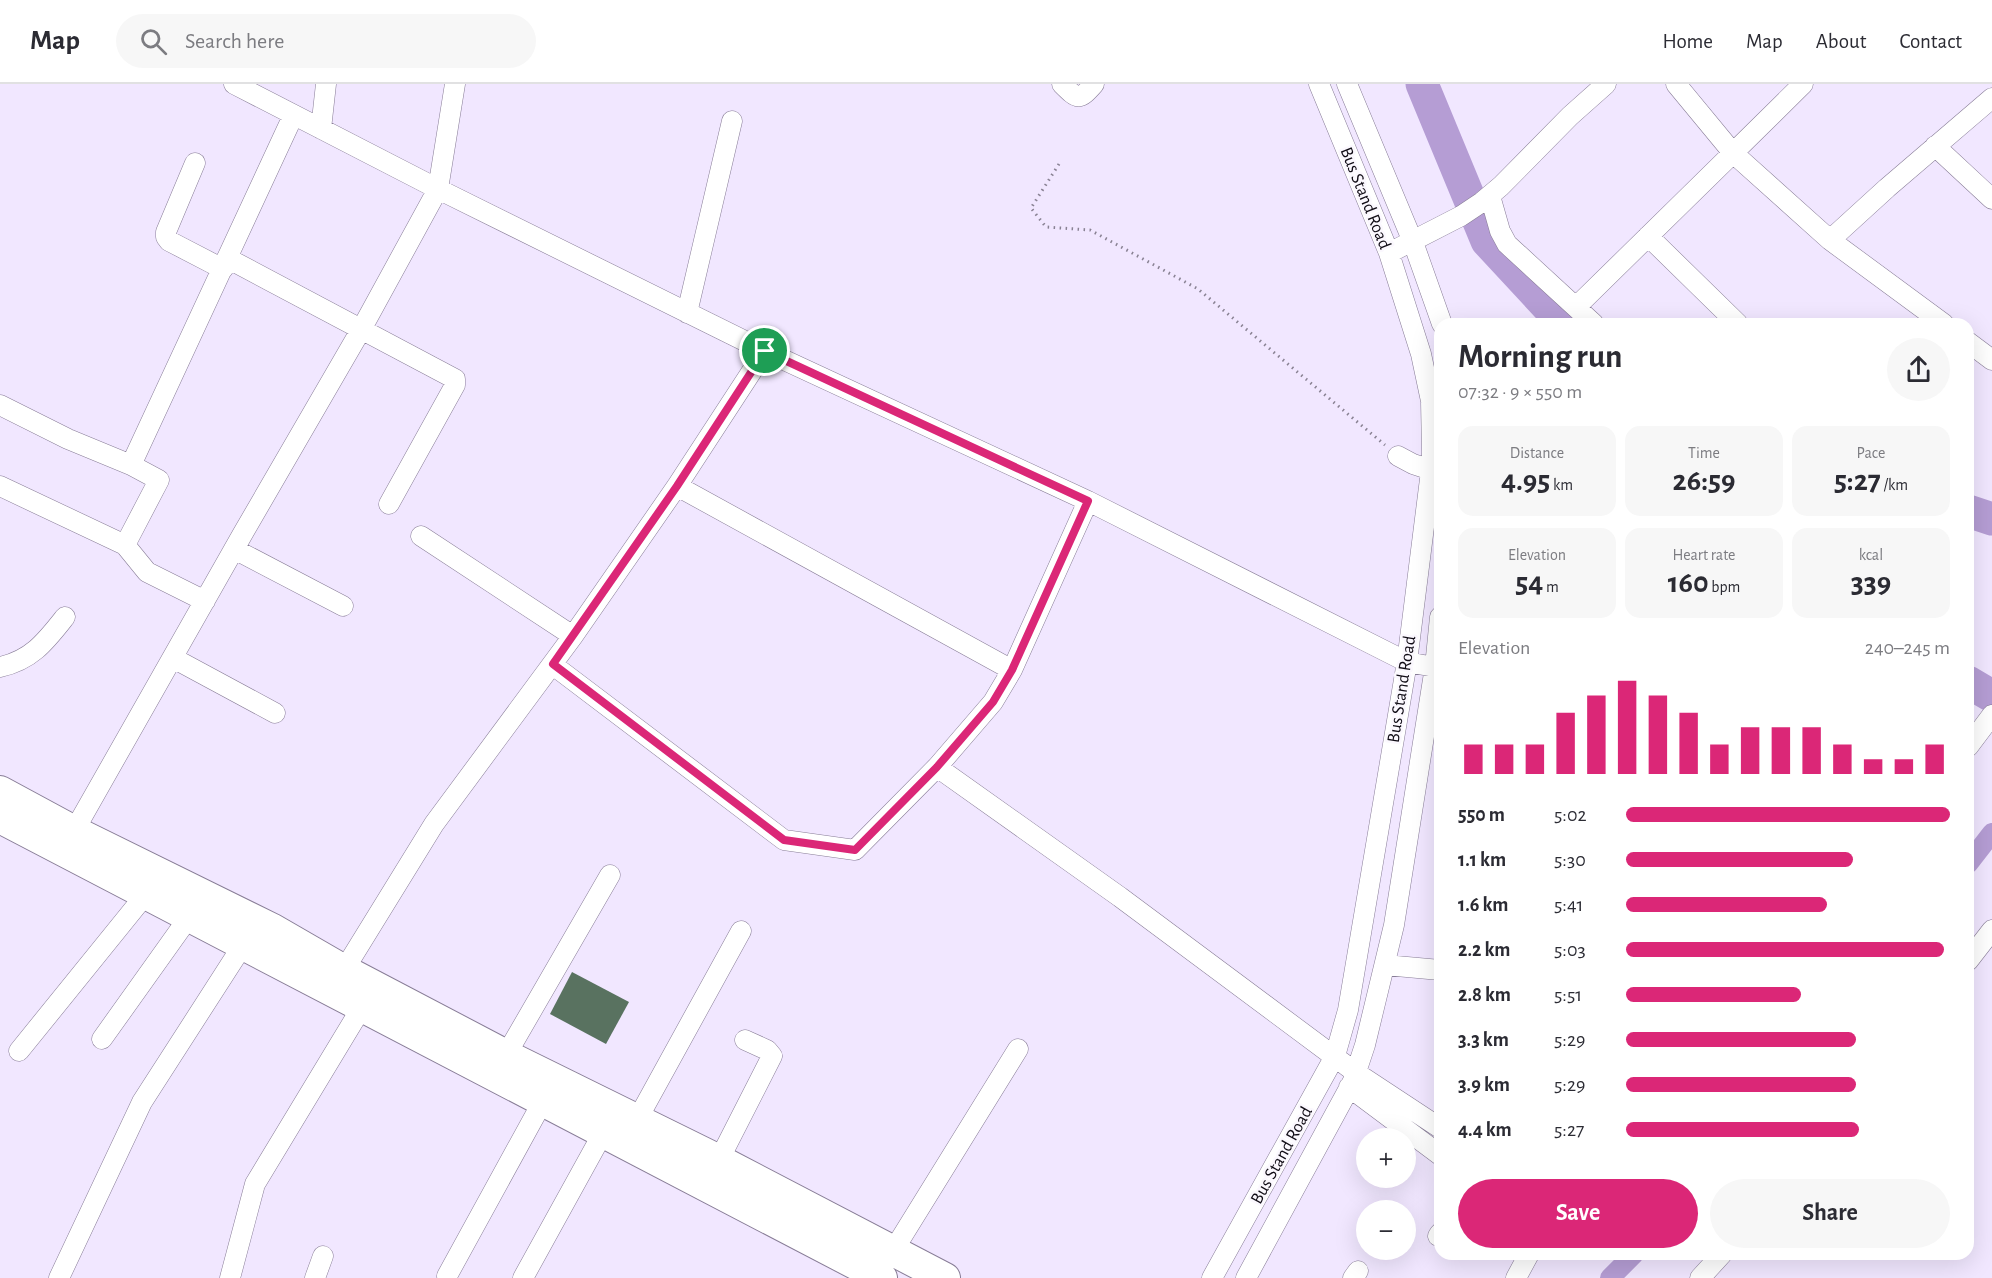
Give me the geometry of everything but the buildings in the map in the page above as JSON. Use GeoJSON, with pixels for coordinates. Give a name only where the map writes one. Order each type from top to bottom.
{"type":"FeatureCollection","features":[{"type":"Feature","properties":{"kind":"highway"},"geometry":{"type":"LineString","coordinates":[[0,791],[74,831],[273,929],[344,970],[506,1055],[719,1160],[877,1270]]}},
{"type":"Feature","properties":{"kind":"highway"},"geometry":{"type":"LineString","coordinates":[[0,818],[603,1133],[877,1270],[945,1278]]}},
{"type":"Feature","properties":{"kind":"street"},"geometry":{"type":"LineString","coordinates":[[234,84],[438,189],[765,351],[1088,501],[1407,662],[1434,667]]}},
{"type":"Feature","properties":{"kind":"street"},"geometry":{"type":"LineString","coordinates":[[321,129],[326,84]]}},
{"type":"Feature","properties":{"kind":"street"},"geometry":{"type":"LineString","coordinates":[[74,831],[362,328],[438,189],[455,84]]}},
{"type":"Feature","properties":{"kind":"street"},"geometry":{"type":"LineString","coordinates":[[1062,84],[1079,98],[1094,84]]}},
{"type":"Feature","properties":{"kind":"street","name":"Bus Stand Road"},"geometry":{"type":"LineString","coordinates":[[1319,84],[1389,253],[1428,380],[1434,457]]}},
{"type":"Feature","properties":{"kind":"street","name":"Bus Stand Road"},"geometry":{"type":"LineString","coordinates":[[1347,84],[1413,242],[1440,318]]}},
{"type":"Feature","properties":{"kind":"street"},"geometry":{"type":"LineString","coordinates":[[1389,253],[1461,216],[1486,199],[1570,116],[1606,84]]}},
{"type":"Feature","properties":{"kind":"street"},"geometry":{"type":"LineString","coordinates":[[1676,84],[1733,153],[1830,240],[1936,318]]}},
{"type":"Feature","properties":{"kind":"street"},"geometry":{"type":"LineString","coordinates":[[1576,307],[1803,84]]}},
{"type":"Feature","properties":{"kind":"street"},"geometry":{"type":"LineString","coordinates":[[1830,240],[1992,98]]}},
{"type":"Feature","properties":{"kind":"street"},"geometry":{"type":"LineString","coordinates":[[131,465],[293,116]]}},
{"type":"Feature","properties":{"kind":"street"},"geometry":{"type":"LineString","coordinates":[[687,313],[732,121]]}},
{"type":"Feature","properties":{"kind":"street"},"geometry":{"type":"LineString","coordinates":[[1935,146],[1992,199]]}},
{"type":"Feature","properties":{"kind":"street"},"geometry":{"type":"LineString","coordinates":[[195,163],[166,232],[169,241],[225,263],[362,328],[453,377],[456,381],[389,504]]}},
{"type":"Feature","properties":{"kind":"street"},"geometry":{"type":"LineString","coordinates":[[1486,199],[1507,244],[1588,318]]}},
{"type":"Feature","properties":{"kind":"street"},"geometry":{"type":"LineString","coordinates":[[1648,236],[1732,318]]}},
{"type":"Feature","properties":{"kind":"street"},"geometry":{"type":"LineString","coordinates":[[1974,346],[1992,360]]}},
{"type":"Feature","properties":{"kind":"street"},"geometry":{"type":"LineString","coordinates":[[344,970],[434,824],[573,636],[677,486],[765,351]]}},
{"type":"Feature","properties":{"kind":"street"},"geometry":{"type":"LineString","coordinates":[[0,405],[159,480],[125,545]]}},
{"type":"Feature","properties":{"kind":"street"},"geometry":{"type":"LineString","coordinates":[[1398,456],[1434,472]]}},
{"type":"Feature","properties":{"kind":"street","name":"Bus Stand Road"},"geometry":{"type":"LineString","coordinates":[[1212,1278],[1335,1056],[1348,1010],[1407,662],[1434,479]]}},
{"type":"Feature","properties":{"kind":"street"},"geometry":{"type":"LineString","coordinates":[[0,486],[125,545],[147,572],[205,601]]}},
{"type":"Feature","properties":{"kind":"street"},"geometry":{"type":"LineString","coordinates":[[677,486],[1012,670]]}},
{"type":"Feature","properties":{"kind":"street"},"geometry":{"type":"LineString","coordinates":[[553,664],[784,840],[855,850],[937,767],[993,702],[1012,670],[1088,501]]}},
{"type":"Feature","properties":{"kind":"street"},"geometry":{"type":"LineString","coordinates":[[421,536],[573,636]]}},
{"type":"Feature","properties":{"kind":"street"},"geometry":{"type":"LineString","coordinates":[[234,549],[343,606]]}},
{"type":"Feature","properties":{"kind":"street"},"geometry":{"type":"LineString","coordinates":[[0,667],[15,664],[33,653],[66,617]]}},
{"type":"Feature","properties":{"kind":"street"},"geometry":{"type":"LineString","coordinates":[[173,658],[275,713]]}},
{"type":"Feature","properties":{"kind":"street","name":"Bus Stand Road"},"geometry":{"type":"LineString","coordinates":[[1246,1278],[1352,1079],[1365,1045],[1394,924],[1434,686]]}},
{"type":"Feature","properties":{"kind":"street"},"geometry":{"type":"LineString","coordinates":[[1974,739],[1992,715]]}},
{"type":"Feature","properties":{"kind":"street"},"geometry":{"type":"LineString","coordinates":[[937,767],[1120,897],[1335,1056],[1352,1079],[1434,1150]]}},
{"type":"Feature","properties":{"kind":"street"},"geometry":{"type":"LineString","coordinates":[[506,1055],[610,875]]}},
{"type":"Feature","properties":{"kind":"street"},"geometry":{"type":"LineString","coordinates":[[19,1051],[146,894]]}},
{"type":"Feature","properties":{"kind":"street"},"geometry":{"type":"LineString","coordinates":[[102,1039],[189,917]]}},
{"type":"Feature","properties":{"kind":"street"},"geometry":{"type":"LineString","coordinates":[[1974,953],[1992,930]]}},
{"type":"Feature","properties":{"kind":"street"},"geometry":{"type":"LineString","coordinates":[[637,1120],[741,931]]}},
{"type":"Feature","properties":{"kind":"street"},"geometry":{"type":"LineString","coordinates":[[58,1278],[142,1102],[243,945]]}},
{"type":"Feature","properties":{"kind":"street"},"geometry":{"type":"LineString","coordinates":[[1385,965],[1434,969]]}},
{"type":"Feature","properties":{"kind":"street"},"geometry":{"type":"LineString","coordinates":[[230,1278],[255,1184],[362,1007]]}},
{"type":"Feature","properties":{"kind":"street"},"geometry":{"type":"LineString","coordinates":[[719,1160],[772,1056],[767,1050],[745,1040]]}},
{"type":"Feature","properties":{"kind":"street"},"geometry":{"type":"LineString","coordinates":[[877,1270],[1018,1049]]}},
{"type":"Feature","properties":{"kind":"street"},"geometry":{"type":"LineString","coordinates":[[1352,1079],[1434,1125]]}},
{"type":"Feature","properties":{"kind":"street"},"geometry":{"type":"LineString","coordinates":[[447,1276],[543,1101]]}},
{"type":"Feature","properties":{"kind":"street"},"geometry":{"type":"LineString","coordinates":[[523,1278],[603,1133]]}},
{"type":"Feature","properties":{"kind":"street"},"geometry":{"type":"LineString","coordinates":[[315,1278],[323,1256]]}},
{"type":"Feature","properties":{"kind":"street"},"geometry":{"type":"LineString","coordinates":[[1516,1278],[1525,1260]]}},
{"type":"Feature","properties":{"kind":"street"},"geometry":{"type":"LineString","coordinates":[[1700,1278],[1716,1260]]}},
{"type":"Feature","properties":{"kind":"path"},"geometry":{"type":"LineString","coordinates":[[1059,164],[1031,208],[1046,227],[1089,230],[1198,290],[1398,456]]}},
{"type":"Feature","properties":{"kind":"waterway"},"geometry":{"type":"LineString","coordinates":[[1422,84],[1487,241],[1558,318]]}},
{"type":"Feature","properties":{"kind":"waterway"},"geometry":{"type":"LineString","coordinates":[[1974,513],[1992,519]]}},
{"type":"Feature","properties":{"kind":"waterway"},"geometry":{"type":"LineString","coordinates":[[1974,686],[1992,696]]}},
{"type":"Feature","properties":{"kind":"waterway"},"geometry":{"type":"LineString","coordinates":[[1974,856],[1992,833]]}},
{"type":"Feature","properties":{"kind":"waterway"},"geometry":{"type":"LineString","coordinates":[[1610,1278],[1628,1260]]}},
{"type":"Feature","properties":{"kind":"route"},"geometry":{"type":"LineString","coordinates":[[765,351],[1088,501],[1012,670],[993,702],[937,767],[855,850],[784,840],[553,664],[677,486],[765,351]]}}]}
